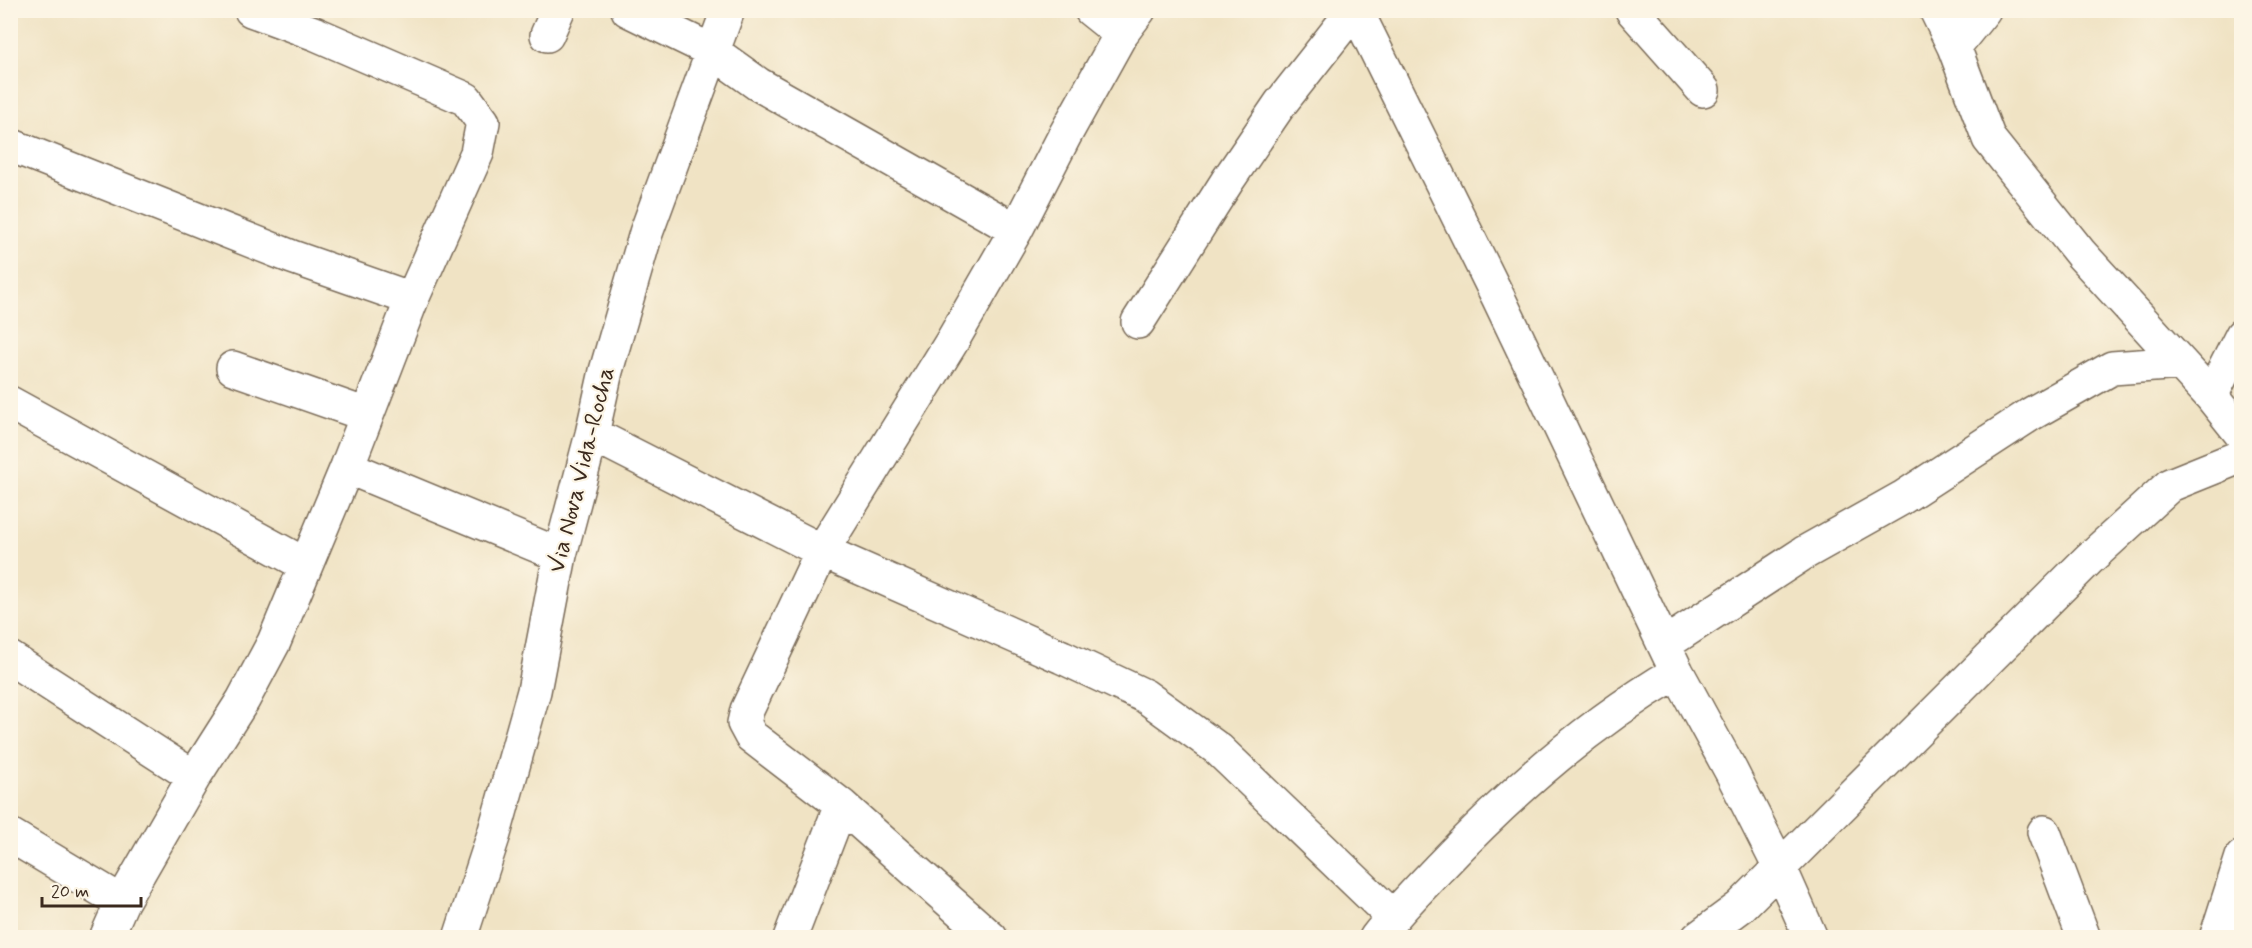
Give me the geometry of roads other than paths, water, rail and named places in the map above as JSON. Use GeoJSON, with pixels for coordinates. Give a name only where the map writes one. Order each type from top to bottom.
{"type":"FeatureCollection","features":[{"type":"Feature","properties":{"kind":"street"},"geometry":{"type":"LineString","coordinates":[[106,938],[122,902],[194,777],[243,700],[274,642],[347,467],[412,299],[477,153],[483,122],[466,99],[316,34],[251,10]]}},
{"type":"Feature","properties":{"kind":"street"},"geometry":{"type":"LineString","coordinates":[[628,10],[712,51],[758,84],[1016,230]]}},
{"type":"Feature","properties":{"kind":"street","name":"Via Nova Vida-Rocha"},"geometry":{"type":"LineString","coordinates":[[460,938],[494,834],[534,691],[560,555],[606,371],[646,233],[728,10]]}},
{"type":"Feature","properties":{"kind":"street"},"geometry":{"type":"LineString","coordinates":[[991,938],[841,805],[751,736],[744,723],[747,710],[822,551],[951,343],[1130,22],[1091,10]]}},
{"type":"Feature","properties":{"kind":"street"},"geometry":{"type":"LineString","coordinates":[[1138,322],[1228,180],[1280,104],[1355,10],[1671,658],[1780,868],[1811,938]]}},
{"type":"Feature","properties":{"kind":"street"},"geometry":{"type":"LineString","coordinates":[[1632,10],[1703,90]]}},
{"type":"Feature","properties":{"kind":"street"},"geometry":{"type":"LineString","coordinates":[[1936,10],[1954,46],[1989,139],[2081,254],[2211,396],[2241,435]]}},
{"type":"Feature","properties":{"kind":"street"},"geometry":{"type":"LineString","coordinates":[[1954,46],[1984,10]]}},
{"type":"Feature","properties":{"kind":"street"},"geometry":{"type":"LineString","coordinates":[[10,145],[292,257],[412,299]]}},
{"type":"Feature","properties":{"kind":"street"},"geometry":{"type":"LineString","coordinates":[[2211,396],[2241,335]]}},
{"type":"Feature","properties":{"kind":"street"},"geometry":{"type":"LineString","coordinates":[[592,434],[822,551],[1145,696],[1218,749],[1384,927],[1480,825],[1548,763],[1635,697],[1671,658],[1804,553],[1902,498],[2031,414],[2112,368],[2181,363]]}},
{"type":"Feature","properties":{"kind":"street"},"geometry":{"type":"LineString","coordinates":[[233,368],[367,416]]}},
{"type":"Feature","properties":{"kind":"street"},"geometry":{"type":"LineString","coordinates":[[10,403],[306,565]]}},
{"type":"Feature","properties":{"kind":"street"},"geometry":{"type":"LineString","coordinates":[[1698,938],[1740,907],[2089,559],[2170,485],[2241,456]]}},
{"type":"Feature","properties":{"kind":"street"},"geometry":{"type":"LineString","coordinates":[[347,467],[560,555]]}},
{"type":"Feature","properties":{"kind":"street"},"geometry":{"type":"LineString","coordinates":[[10,657],[194,777]]}},
{"type":"Feature","properties":{"kind":"street"},"geometry":{"type":"LineString","coordinates":[[790,938],[841,805]]}},
{"type":"Feature","properties":{"kind":"street"},"geometry":{"type":"LineString","coordinates":[[2044,832],[2084,938]]}},
{"type":"Feature","properties":{"kind":"street"},"geometry":{"type":"LineString","coordinates":[[10,835],[122,902]]}},
{"type":"Feature","properties":{"kind":"street"},"geometry":{"type":"LineString","coordinates":[[2216,938],[2241,857]]}}]}
